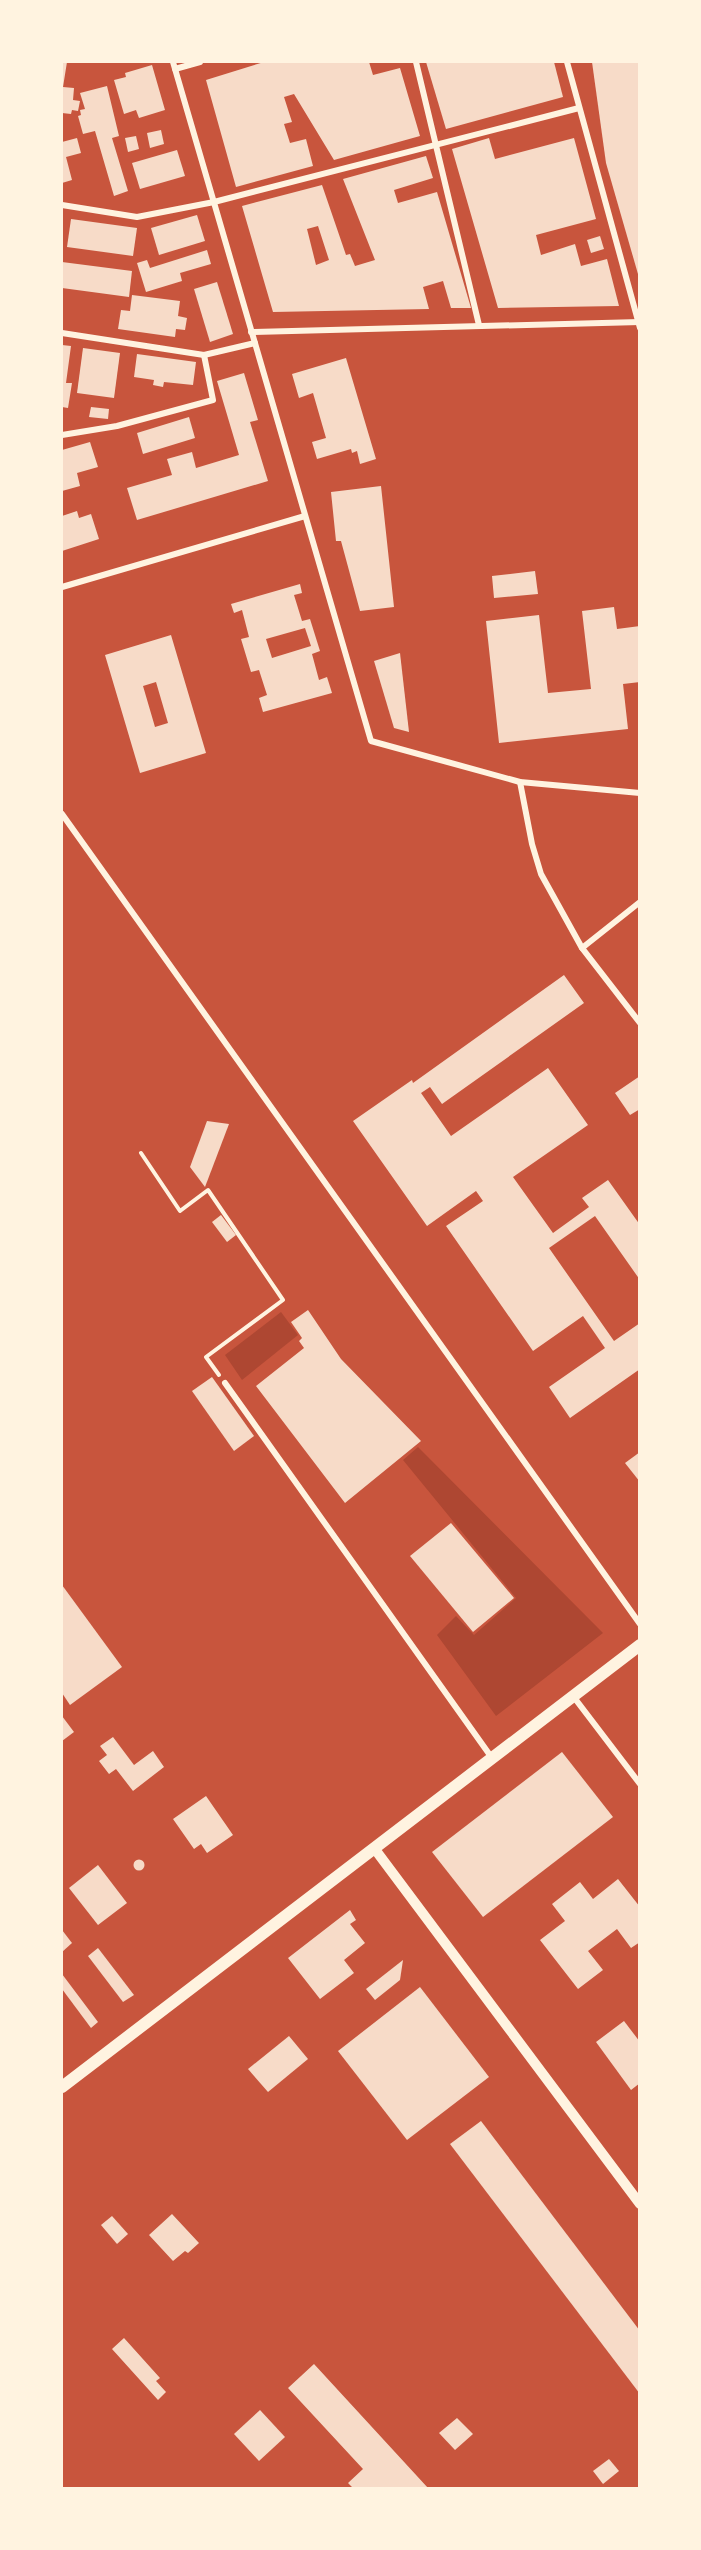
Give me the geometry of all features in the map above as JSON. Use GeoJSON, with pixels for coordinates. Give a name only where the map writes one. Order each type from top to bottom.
{"type":"FeatureCollection","features":[{"type":"Feature","properties":{"kind":"main road"},"geometry":{"type":"LineString","coordinates":[[62,2087],[639,1645]]}},
{"type":"Feature","properties":{"kind":"street"},"geometry":{"type":"LineString","coordinates":[[200,62],[174,65],[211,202],[255,343],[371,741],[520,782],[639,793]]}},
{"type":"Feature","properties":{"kind":"street"},"geometry":{"type":"LineString","coordinates":[[416,62],[479,325]]}},
{"type":"Feature","properties":{"kind":"street"},"geometry":{"type":"LineString","coordinates":[[251,332],[479,325],[639,324],[567,62]]}},
{"type":"Feature","properties":{"kind":"street"},"geometry":{"type":"LineString","coordinates":[[62,205],[137,217],[211,202],[579,108]]}},
{"type":"Feature","properties":{"kind":"street"},"geometry":{"type":"LineString","coordinates":[[62,333],[204,355],[255,343]]}},
{"type":"Feature","properties":{"kind":"street"},"geometry":{"type":"LineString","coordinates":[[62,435],[117,426],[213,400],[204,355]]}},
{"type":"Feature","properties":{"kind":"street"},"geometry":{"type":"LineString","coordinates":[[62,587],[305,516]]}},
{"type":"Feature","properties":{"kind":"street"},"geometry":{"type":"LineString","coordinates":[[520,782],[532,844],[542,874],[582,948],[639,1023]]}},
{"type":"Feature","properties":{"kind":"street"},"geometry":{"type":"LineString","coordinates":[[62,814],[639,1624]]}},
{"type":"Feature","properties":{"kind":"street"},"geometry":{"type":"LineString","coordinates":[[582,948],[639,902]]}},
{"type":"Feature","properties":{"kind":"street"},"geometry":{"type":"LineString","coordinates":[[225,1383],[492,1758]]}},
{"type":"Feature","properties":{"kind":"street"},"geometry":{"type":"LineString","coordinates":[[573,1696],[639,1784]]}},
{"type":"Feature","properties":{"kind":"street"},"geometry":{"type":"LineString","coordinates":[[375,1848],[639,2204]]}},
{"type":"Feature","properties":{"kind":"path"},"geometry":{"type":"LineString","coordinates":[[141,1153],[180,1210],[208,1190],[283,1300],[206,1357],[225,1383]]}},
{"type":"Feature","properties":{"kind":"shaded area"},"geometry":{"type":"Polygon","coordinates":[[[281,1312],[298,1335],[242,1380],[225,1355],[281,1312]]]}},
{"type":"Feature","properties":{"kind":"shaded area"},"geometry":{"type":"Polygon","coordinates":[[[418,1447],[603,1633],[496,1716],[437,1635],[456,1616],[474,1635],[516,1598],[403,1460],[418,1447]]]}},
{"type":"Feature","properties":{"kind":"building"},"geometry":{"type":"Polygon","coordinates":[[[62,62],[67,62],[63,87],[74,88],[73,100],[80,101],[78,111],[72,110],[71,114],[62,113],[62,62]]]}},
{"type":"Feature","properties":{"kind":"building"},"geometry":{"type":"Polygon","coordinates":[[[264,62],[369,62],[373,75],[400,68],[420,136],[334,160],[294,94],[284,97],[292,122],[284,124],[290,143],[306,139],[313,166],[236,187],[206,80],[264,62]]]}},
{"type":"Feature","properties":{"kind":"building"},"geometry":{"type":"Polygon","coordinates":[[[426,62],[554,62],[563,97],[446,129],[426,62]]]}},
{"type":"Feature","properties":{"kind":"building"},"geometry":{"type":"Polygon","coordinates":[[[592,62],[640,62],[640,281],[606,163],[592,62]]]}},
{"type":"Feature","properties":{"kind":"building"},"geometry":{"type":"Polygon","coordinates":[[[152,65],[165,110],[139,118],[136,110],[124,114],[114,80],[126,77],[125,73],[152,65]]]}},
{"type":"Feature","properties":{"kind":"building"},"geometry":{"type":"Polygon","coordinates":[[[107,86],[119,136],[112,138],[128,191],[114,196],[95,131],[83,134],[78,116],[81,115],[80,110],[85,109],[80,93],[107,86]]]}},
{"type":"Feature","properties":{"kind":"building"},"geometry":{"type":"Polygon","coordinates":[[[161,130],[164,144],[150,148],[147,133],[161,130]]]}},
{"type":"Feature","properties":{"kind":"building"},"geometry":{"type":"Polygon","coordinates":[[[136,136],[139,149],[128,152],[125,138],[136,136]]]}},
{"type":"Feature","properties":{"kind":"building"},"geometry":{"type":"Polygon","coordinates":[[[77,138],[81,153],[66,157],[72,180],[62,183],[62,142],[77,138]]]}},
{"type":"Feature","properties":{"kind":"building"},"geometry":{"type":"Polygon","coordinates":[[[489,138],[495,159],[574,138],[596,219],[536,235],[541,255],[575,244],[581,266],[607,259],[619,306],[498,308],[452,149],[489,138]]]}},
{"type":"Feature","properties":{"kind":"building"},"geometry":{"type":"Polygon","coordinates":[[[177,150],[185,176],[140,189],[132,163],[177,150]]]}},
{"type":"Feature","properties":{"kind":"building"},"geometry":{"type":"Polygon","coordinates":[[[426,156],[433,178],[394,190],[398,203],[437,192],[471,308],[451,308],[443,281],[423,287],[429,309],[273,312],[242,206],[322,185],[346,255],[350,254],[355,266],[375,260],[343,179],[426,156]],[[318,226],[307,229],[316,265],[329,260],[318,226]]]}},
{"type":"Feature","properties":{"kind":"building"},"geometry":{"type":"Polygon","coordinates":[[[197,215],[205,241],[159,255],[151,228],[197,215]]]}},
{"type":"Feature","properties":{"kind":"building"},"geometry":{"type":"Polygon","coordinates":[[[71,219],[137,228],[133,256],[67,247],[71,219]]]}},
{"type":"Feature","properties":{"kind":"building"},"geometry":{"type":"Polygon","coordinates":[[[600,236],[604,249],[591,253],[587,240],[600,236]]]}},
{"type":"Feature","properties":{"kind":"building"},"geometry":{"type":"Polygon","coordinates":[[[207,250],[211,264],[180,273],[182,281],[146,292],[137,263],[147,260],[150,268],[207,250]]]}},
{"type":"Feature","properties":{"kind":"building"},"geometry":{"type":"Polygon","coordinates":[[[62,262],[132,271],[129,297],[62,288],[62,262]]]}},
{"type":"Feature","properties":{"kind":"building"},"geometry":{"type":"Polygon","coordinates":[[[217,282],[233,334],[210,342],[194,289],[217,282]]]}},
{"type":"Feature","properties":{"kind":"building"},"geometry":{"type":"Polygon","coordinates":[[[132,295],[180,301],[178,316],[187,318],[185,330],[176,329],[175,337],[118,329],[121,310],[130,311],[132,295]]]}},
{"type":"Feature","properties":{"kind":"building"},"geometry":{"type":"Polygon","coordinates":[[[62,345],[71,346],[66,383],[72,383],[68,408],[62,407],[62,345]]]}},
{"type":"Feature","properties":{"kind":"building"},"geometry":{"type":"Polygon","coordinates":[[[83,348],[120,353],[114,398],[77,393],[83,348]]]}},
{"type":"Feature","properties":{"kind":"building"},"geometry":{"type":"Polygon","coordinates":[[[137,354],[196,362],[193,385],[164,382],[163,387],[153,385],[154,380],[134,377],[137,354]]]}},
{"type":"Feature","properties":{"kind":"building"},"geometry":{"type":"Polygon","coordinates":[[[346,358],[376,459],[360,464],[357,451],[352,453],[351,449],[317,459],[312,442],[326,438],[313,393],[299,398],[292,374],[346,358]]]}},
{"type":"Feature","properties":{"kind":"building"},"geometry":{"type":"Polygon","coordinates":[[[244,373],[258,420],[250,422],[268,481],[137,520],[127,488],[172,475],[167,459],[192,452],[196,468],[239,455],[217,381],[244,373]]]}},
{"type":"Feature","properties":{"kind":"building"},"geometry":{"type":"Polygon","coordinates":[[[91,407],[109,409],[108,419],[89,417],[91,407]]]}},
{"type":"Feature","properties":{"kind":"building"},"geometry":{"type":"Polygon","coordinates":[[[189,417],[195,438],[143,454],[137,433],[189,417]]]}},
{"type":"Feature","properties":{"kind":"building"},"geometry":{"type":"Polygon","coordinates":[[[90,442],[98,467],[77,473],[80,486],[62,491],[62,450],[90,442]]]}},
{"type":"Feature","properties":{"kind":"building"},"geometry":{"type":"Polygon","coordinates":[[[381,486],[394,607],[360,611],[341,541],[336,541],[331,492],[381,486]]]}},
{"type":"Feature","properties":{"kind":"building"},"geometry":{"type":"Polygon","coordinates":[[[77,511],[79,518],[91,514],[99,539],[62,551],[62,516],[77,511]]]}},
{"type":"Feature","properties":{"kind":"building"},"geometry":{"type":"Polygon","coordinates":[[[535,571],[538,594],[494,598],[492,576],[535,571]]]}},
{"type":"Feature","properties":{"kind":"building"},"geometry":{"type":"Polygon","coordinates":[[[300,584],[302,593],[294,595],[302,621],[310,619],[320,651],[312,654],[319,680],[327,677],[332,693],[263,712],[259,698],[267,695],[259,670],[251,672],[241,639],[249,637],[242,610],[234,613],[231,604],[300,584]],[[305,628],[266,639],[272,658],[311,646],[305,628]]]}},
{"type":"Feature","properties":{"kind":"building"},"geometry":{"type":"Polygon","coordinates":[[[614,607],[617,629],[640,626],[640,682],[623,684],[628,729],[499,743],[486,621],[539,615],[548,693],[591,689],[582,611],[614,607]]]}},
{"type":"Feature","properties":{"kind":"building"},"geometry":{"type":"Polygon","coordinates":[[[171,635],[206,753],[140,773],[105,655],[171,635]],[[156,682],[143,686],[155,727],[168,723],[156,682]]]}},
{"type":"Feature","properties":{"kind":"building"},"geometry":{"type":"Polygon","coordinates":[[[400,653],[409,732],[394,728],[374,661],[400,653]]]}},
{"type":"Feature","properties":{"kind":"building"},"geometry":{"type":"Polygon","coordinates":[[[564,975],[584,1003],[442,1104],[430,1087],[421,1093],[451,1136],[548,1068],[588,1125],[513,1177],[553,1233],[589,1207],[582,1198],[608,1180],[640,1225],[640,1280],[595,1216],[549,1248],[614,1341],[640,1323],[640,1369],[570,1418],[549,1387],[605,1348],[583,1316],[533,1351],[446,1226],[483,1201],[476,1191],[427,1226],[353,1121],[412,1080],[413,1083],[564,975]]]}},
{"type":"Feature","properties":{"kind":"building"},"geometry":{"type":"Polygon","coordinates":[[[640,1076],[640,1109],[630,1115],[615,1093],[640,1076]]]}},
{"type":"Feature","properties":{"kind":"building"},"geometry":{"type":"Polygon","coordinates":[[[207,1121],[229,1124],[205,1187],[190,1167],[207,1121]]]}},
{"type":"Feature","properties":{"kind":"building"},"geometry":{"type":"Polygon","coordinates":[[[221,1215],[236,1235],[227,1242],[212,1222],[221,1215]]]}},
{"type":"Feature","properties":{"kind":"building"},"geometry":{"type":"Polygon","coordinates":[[[308,1310],[341,1359],[421,1441],[345,1503],[256,1386],[304,1348],[299,1341],[302,1338],[291,1322],[308,1310]]]}},
{"type":"Feature","properties":{"kind":"building"},"geometry":{"type":"Polygon","coordinates":[[[212,1377],[254,1436],[234,1451],[192,1391],[212,1377]]]}},
{"type":"Feature","properties":{"kind":"building"},"geometry":{"type":"Polygon","coordinates":[[[640,1452],[640,1482],[625,1463],[640,1452]]]}},
{"type":"Feature","properties":{"kind":"building"},"geometry":{"type":"Polygon","coordinates":[[[451,1523],[514,1598],[473,1632],[410,1556],[451,1523]]]}},
{"type":"Feature","properties":{"kind":"building"},"geometry":{"type":"Polygon","coordinates":[[[62,1585],[122,1667],[70,1705],[62,1693],[62,1585]]]}},
{"type":"Feature","properties":{"kind":"building"},"geometry":{"type":"Polygon","coordinates":[[[62,1716],[74,1732],[62,1741],[62,1716]]]}},
{"type":"Feature","properties":{"kind":"building"},"geometry":{"type":"Polygon","coordinates":[[[113,1737],[134,1765],[153,1751],[164,1767],[133,1791],[116,1769],[109,1774],[99,1761],[107,1755],[100,1746],[113,1737]]]}},
{"type":"Feature","properties":{"kind":"building"},"geometry":{"type":"Polygon","coordinates":[[[562,1752],[613,1817],[483,1917],[432,1852],[562,1752]]]}},
{"type":"Feature","properties":{"kind":"building"},"geometry":{"type":"Polygon","coordinates":[[[206,1796],[233,1835],[207,1853],[201,1844],[194,1849],[173,1819],[206,1796]]]}},
{"type":"Feature","properties":{"kind":"building"},"geometry":{"type":"Polygon","coordinates":[[[139,1860],[143,1861],[143,1869],[139,1870],[135,1869],[134,1865],[135,1861],[139,1860]]]}},
{"type":"Feature","properties":{"kind":"building"},"geometry":{"type":"Polygon","coordinates":[[[98,1865],[127,1903],[98,1925],[69,1888],[98,1865]]]}},
{"type":"Feature","properties":{"kind":"building"},"geometry":{"type":"Polygon","coordinates":[[[618,1879],[640,1907],[640,1942],[631,1948],[617,1929],[588,1951],[603,1970],[578,1989],[540,1940],[565,1921],[552,1904],[580,1882],[593,1899],[618,1879]]]}},
{"type":"Feature","properties":{"kind":"building"},"geometry":{"type":"Polygon","coordinates":[[[350,1910],[356,1920],[350,1924],[365,1943],[344,1960],[354,1973],[320,1999],[288,1958],[350,1910]]]}},
{"type":"Feature","properties":{"kind":"building"},"geometry":{"type":"Polygon","coordinates":[[[62,1930],[72,1943],[62,1952],[62,1930]]]}},
{"type":"Feature","properties":{"kind":"building"},"geometry":{"type":"Polygon","coordinates":[[[98,1948],[134,1995],[123,2002],[88,1956],[98,1948]]]}},
{"type":"Feature","properties":{"kind":"building"},"geometry":{"type":"Polygon","coordinates":[[[403,1960],[400,1980],[375,2000],[366,1989],[403,1960]]]}},
{"type":"Feature","properties":{"kind":"building"},"geometry":{"type":"Polygon","coordinates":[[[62,1974],[98,2022],[91,2028],[62,1989],[62,1974]]]}},
{"type":"Feature","properties":{"kind":"building"},"geometry":{"type":"Polygon","coordinates":[[[420,1987],[489,2077],[407,2140],[338,2051],[420,1987]]]}},
{"type":"Feature","properties":{"kind":"building"},"geometry":{"type":"Polygon","coordinates":[[[624,2021],[640,2042],[640,2083],[631,2090],[596,2042],[624,2021]]]}},
{"type":"Feature","properties":{"kind":"building"},"geometry":{"type":"Polygon","coordinates":[[[289,2036],[308,2059],[268,2092],[248,2069],[289,2036]]]}},
{"type":"Feature","properties":{"kind":"building"},"geometry":{"type":"Polygon","coordinates":[[[481,2121],[640,2331],[640,2394],[450,2144],[481,2121]]]}},
{"type":"Feature","properties":{"kind":"building"},"geometry":{"type":"Polygon","coordinates":[[[172,2214],[199,2243],[188,2253],[185,2251],[173,2261],[149,2235],[172,2214]]]}},
{"type":"Feature","properties":{"kind":"building"},"geometry":{"type":"Polygon","coordinates":[[[112,2216],[128,2234],[117,2244],[101,2225],[112,2216]]]}},
{"type":"Feature","properties":{"kind":"building"},"geometry":{"type":"Polygon","coordinates":[[[124,2338],[160,2378],[156,2381],[166,2392],[158,2400],[112,2349],[124,2338]]]}},
{"type":"Feature","properties":{"kind":"building"},"geometry":{"type":"Polygon","coordinates":[[[314,2364],[428,2488],[353,2488],[348,2483],[363,2469],[288,2388],[314,2364]]]}},
{"type":"Feature","properties":{"kind":"building"},"geometry":{"type":"Polygon","coordinates":[[[260,2410],[285,2437],[259,2461],[234,2434],[260,2410]]]}},
{"type":"Feature","properties":{"kind":"building"},"geometry":{"type":"Polygon","coordinates":[[[457,2418],[473,2434],[455,2450],[439,2433],[457,2418]]]}},
{"type":"Feature","properties":{"kind":"building"},"geometry":{"type":"Polygon","coordinates":[[[609,2459],[619,2471],[603,2484],[593,2471],[609,2459]]]}}]}
